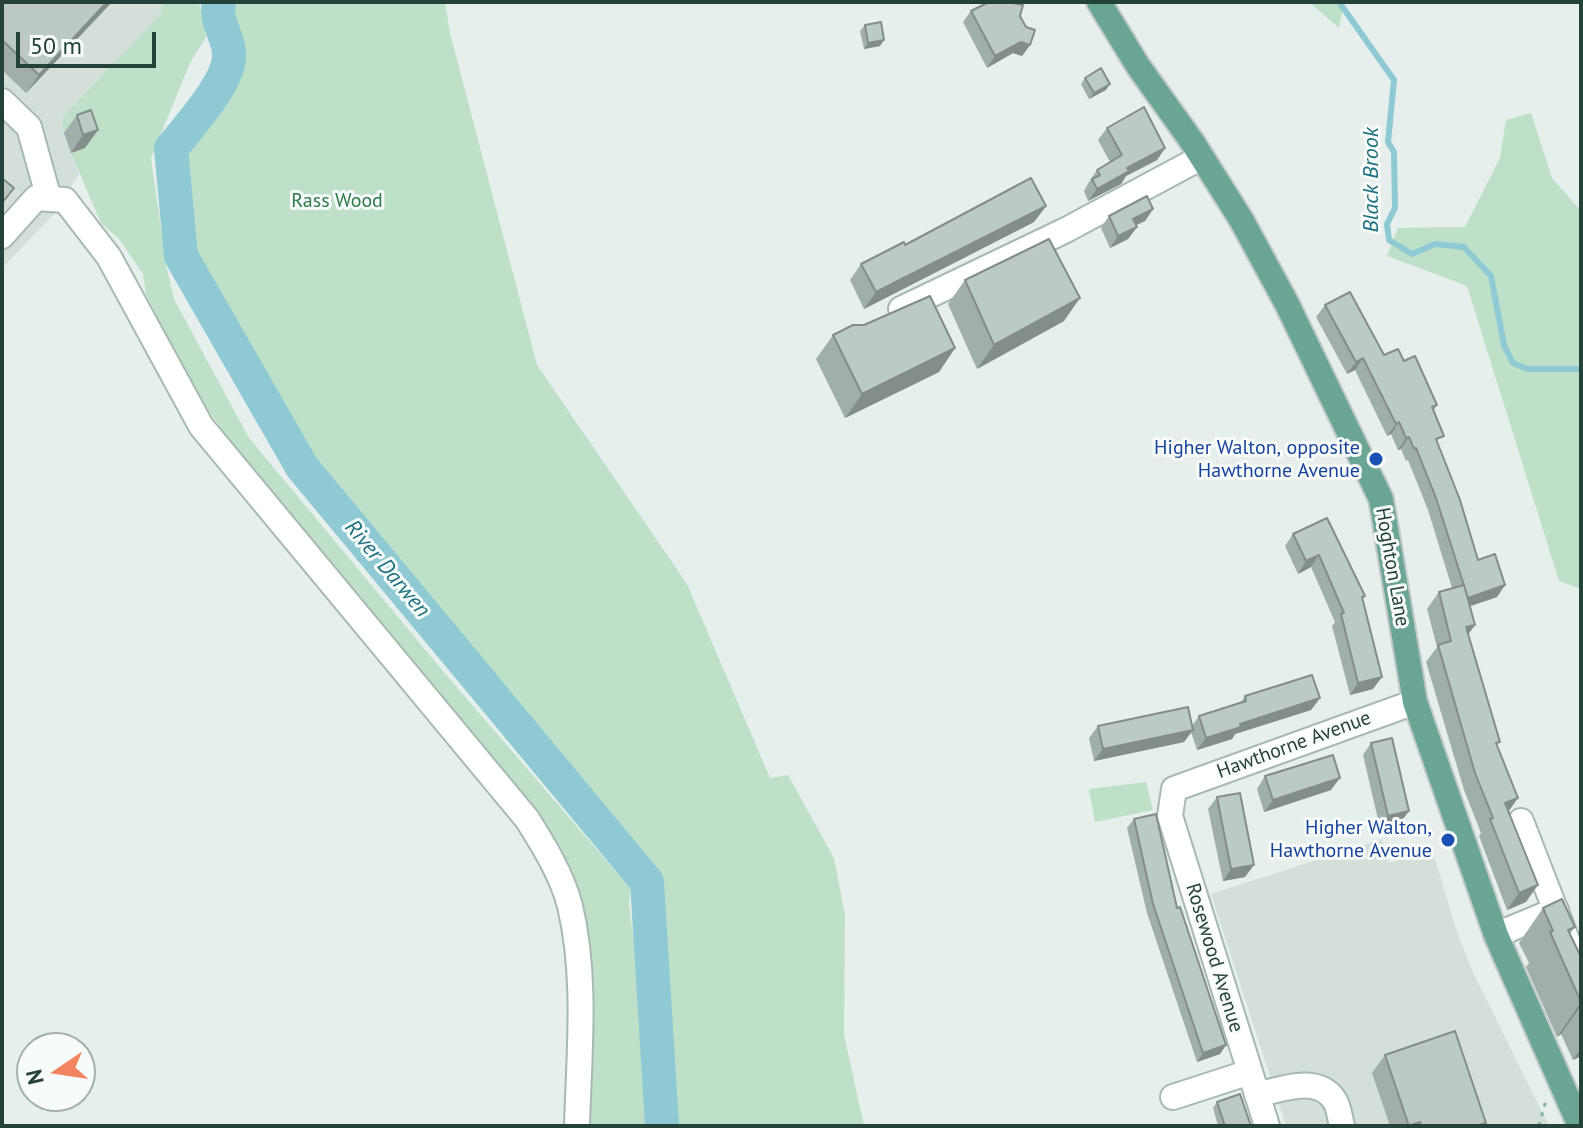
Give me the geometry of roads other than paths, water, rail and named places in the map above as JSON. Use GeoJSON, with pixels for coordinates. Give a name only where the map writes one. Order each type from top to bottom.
{"type":"FeatureCollection","features":[{"type":"Feature","properties":{"kind":"main road","name":"Hoghton Lane"},"geometry":{"type":"LineString","coordinates":[[1099,2],[1242,221],[1287,304],[1381,499],[1415,702],[1496,935],[1580,1126]]}},
{"type":"Feature","properties":{"kind":"street"},"geometry":{"type":"LineString","coordinates":[[2,101],[29,127],[49,199]]}},
{"type":"Feature","properties":{"kind":"street"},"geometry":{"type":"LineString","coordinates":[[881,318],[1066,230],[1202,157]]}},
{"type":"Feature","properties":{"kind":"street"},"geometry":{"type":"LineString","coordinates":[[2,236],[36,198],[65,200],[109,257],[201,426],[527,819],[551,858],[569,904],[582,971],[577,1126]]}},
{"type":"Feature","properties":{"kind":"street","name":"Hawthorne Avenue"},"geometry":{"type":"LineString","coordinates":[[1174,789],[1415,702]]}},
{"type":"Feature","properties":{"kind":"street","name":"Rosewood Avenue"},"geometry":{"type":"LineString","coordinates":[[1174,789],[1170,816],[1267,1126]]}},
{"type":"Feature","properties":{"kind":"street"},"geometry":{"type":"LineString","coordinates":[[1521,821],[1581,976]]}},
{"type":"Feature","properties":{"kind":"street"},"geometry":{"type":"LineString","coordinates":[[1496,935],[1556,910]]}},
{"type":"Feature","properties":{"kind":"street"},"geometry":{"type":"LineString","coordinates":[[1173,1097],[1254,1084],[1314,1086],[1325,1089],[1335,1102],[1342,1126]]}},
{"type":"Feature","properties":{"kind":"waterway","name":"River Darwen"},"geometry":{"type":"LineString","coordinates":[[219,2],[219,17],[229,51],[227,69],[206,105],[171,149],[181,256],[302,467],[647,882],[662,1126]]}},
{"type":"Feature","properties":{"kind":"waterway","name":"Black Brook"},"geometry":{"type":"LineString","coordinates":[[1339,2],[1394,80],[1388,142],[1394,152],[1395,208],[1387,224],[1389,240],[1412,254],[1435,244],[1464,247],[1491,276],[1504,345],[1513,363],[1527,369],[1581,369]]}},
{"type":"Feature","properties":{"kind":"place","name":"Higher Walton, opposite Hawthorne Avenue"},"geometry":{"type":"Point","coordinates":[1376,459]}},
{"type":"Feature","properties":{"kind":"place","name":"Higher Walton, Hawthorne Avenue"},"geometry":{"type":"Point","coordinates":[1448,840]}},
{"type":"Feature","properties":{"kind":"park label","name":"Rass Wood"},"geometry":{"type":"Point","coordinates":[337,201]}}]}
